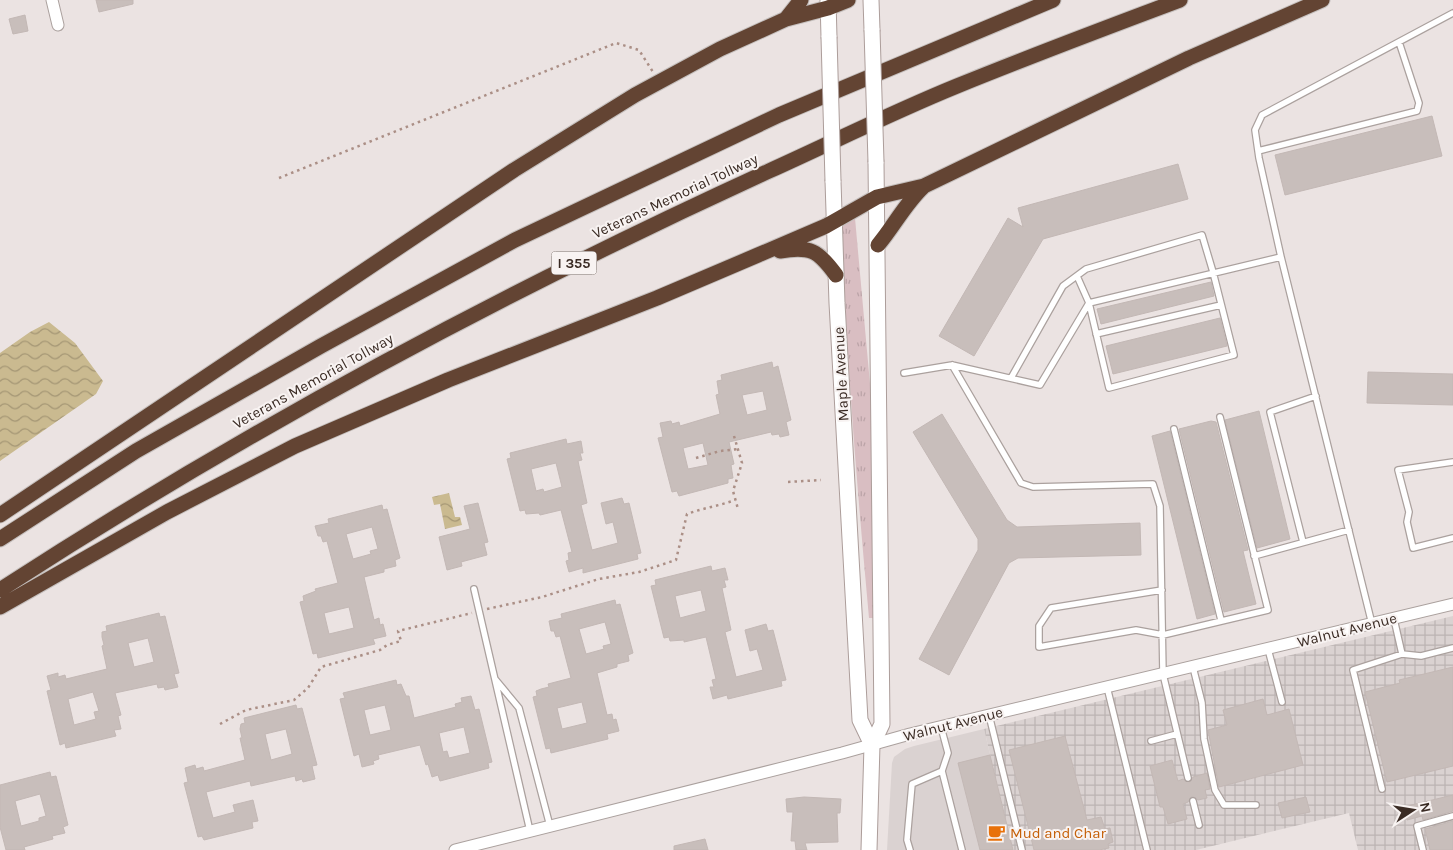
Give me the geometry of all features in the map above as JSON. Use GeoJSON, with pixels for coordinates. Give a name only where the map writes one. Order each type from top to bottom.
{"type":"FeatureCollection","features":[{"type":"Feature","properties":{"kind":"highway"},"geometry":{"type":"LineString","coordinates":[[786,19],[800,0]]}},
{"type":"Feature","properties":{"kind":"highway"},"geometry":{"type":"LineString","coordinates":[[0,515],[514,170],[659,82],[720,49],[786,19],[828,4],[848,0]]}},
{"type":"Feature","properties":{"kind":"highway","name":"Veterans Memorial Tollway"},"geometry":{"type":"LineString","coordinates":[[0,539],[136,451],[515,240],[780,115],[1052,0]]}},
{"type":"Feature","properties":{"kind":"highway","name":"Veterans Memorial Tollway"},"geometry":{"type":"LineString","coordinates":[[0,590],[85,535],[223,452],[446,328],[630,235],[954,88],[1180,0]]}},
{"type":"Feature","properties":{"kind":"highway"},"geometry":{"type":"LineString","coordinates":[[0,607],[167,512],[295,446],[448,380],[657,298],[758,255],[834,220],[877,197],[924,186],[1189,58],[1322,0]]}},
{"type":"Feature","properties":{"kind":"highway"},"geometry":{"type":"LineString","coordinates":[[878,244],[892,228],[901,211],[924,186]]}},
{"type":"Feature","properties":{"kind":"highway"},"geometry":{"type":"LineString","coordinates":[[758,255],[799,248],[812,250],[820,255],[836,275]]}},
{"type":"Feature","properties":{"kind":"main road","name":"Maple Avenue"},"geometry":{"type":"LineString","coordinates":[[869,850],[872,745],[882,724],[878,244],[871,0]]}},
{"type":"Feature","properties":{"kind":"main road","name":"Maple Avenue"},"geometry":{"type":"LineString","coordinates":[[828,4],[836,275],[860,720],[872,745]]}},
{"type":"Feature","properties":{"kind":"street"},"geometry":{"type":"LineString","coordinates":[[52,0],[58,25]]}},
{"type":"Feature","properties":{"kind":"street","name":"Walnut Avenue"},"geometry":{"type":"LineString","coordinates":[[455,850],[988,715],[1453,604]]}},
{"type":"Feature","properties":{"kind":"lane"},"geometry":{"type":"LineString","coordinates":[[1372,624],[1281,257],[1255,130],[1262,115],[1453,13]]}},
{"type":"Feature","properties":{"kind":"lane"},"geometry":{"type":"LineString","coordinates":[[1258,151],[1417,111],[1419,103],[1399,42]]}},
{"type":"Feature","properties":{"kind":"lane"},"geometry":{"type":"LineString","coordinates":[[1011,378],[1063,286],[1077,276],[1086,270],[1202,235],[1214,272],[1234,355],[1109,388],[1088,303],[1077,276]]}},
{"type":"Feature","properties":{"kind":"lane"},"geometry":{"type":"LineString","coordinates":[[904,373],[936,366],[952,365],[1040,385],[1088,303],[1281,257]]}},
{"type":"Feature","properties":{"kind":"lane"},"geometry":{"type":"LineString","coordinates":[[1096,334],[1221,305]]}},
{"type":"Feature","properties":{"kind":"lane"},"geometry":{"type":"LineString","coordinates":[[952,365],[1021,483],[1034,487],[1153,484],[1160,506],[1163,674],[1188,778]]}},
{"type":"Feature","properties":{"kind":"lane"},"geometry":{"type":"LineString","coordinates":[[1303,542],[1270,412],[1316,396]]}},
{"type":"Feature","properties":{"kind":"lane"},"geometry":{"type":"LineString","coordinates":[[1162,590],[1051,608],[1039,626],[1038,647],[1136,630],[1163,634],[1268,610],[1220,417]]}},
{"type":"Feature","properties":{"kind":"lane"},"geometry":{"type":"LineString","coordinates":[[1174,429],[1221,620]]}},
{"type":"Feature","properties":{"kind":"lane"},"geometry":{"type":"LineString","coordinates":[[1453,462],[1398,470],[1410,512],[1407,522],[1413,548],[1453,538]]}},
{"type":"Feature","properties":{"kind":"lane"},"geometry":{"type":"LineString","coordinates":[[1254,556],[1349,530]]}},
{"type":"Feature","properties":{"kind":"lane"},"geometry":{"type":"LineString","coordinates":[[474,589],[530,831]]}},
{"type":"Feature","properties":{"kind":"lane"},"geometry":{"type":"LineString","coordinates":[[1394,619],[1402,654]]}},
{"type":"Feature","properties":{"kind":"lane"},"geometry":{"type":"LineString","coordinates":[[1382,789],[1353,670],[1402,654],[1421,656],[1453,648]]}},
{"type":"Feature","properties":{"kind":"lane"},"geometry":{"type":"LineString","coordinates":[[1268,649],[1282,702]]}},
{"type":"Feature","properties":{"kind":"lane"},"geometry":{"type":"LineString","coordinates":[[1193,667],[1202,703],[1204,739],[1215,790],[1224,805],[1256,805]]}},
{"type":"Feature","properties":{"kind":"lane"},"geometry":{"type":"LineString","coordinates":[[493,677],[519,708],[550,826]]}},
{"type":"Feature","properties":{"kind":"lane"},"geometry":{"type":"LineString","coordinates":[[1107,687],[1147,850]]}},
{"type":"Feature","properties":{"kind":"lane"},"geometry":{"type":"LineString","coordinates":[[988,715],[1022,850]]}},
{"type":"Feature","properties":{"kind":"lane"},"geometry":{"type":"LineString","coordinates":[[941,727],[948,753],[942,771],[962,850]]}},
{"type":"Feature","properties":{"kind":"lane"},"geometry":{"type":"LineString","coordinates":[[1151,741],[1177,734]]}},
{"type":"Feature","properties":{"kind":"lane"},"geometry":{"type":"LineString","coordinates":[[910,850],[907,840],[912,784],[942,771]]}},
{"type":"Feature","properties":{"kind":"lane"},"geometry":{"type":"LineString","coordinates":[[1193,801],[1199,825]]}},
{"type":"Feature","properties":{"kind":"lane"},"geometry":{"type":"LineString","coordinates":[[1423,850],[1417,826],[1453,816]]}},
{"type":"Feature","properties":{"kind":"path"},"geometry":{"type":"LineString","coordinates":[[279,178],[616,43],[639,50],[659,82]]}},
{"type":"Feature","properties":{"kind":"path"},"geometry":{"type":"LineString","coordinates":[[734,436],[742,463],[733,491],[738,509]]}},
{"type":"Feature","properties":{"kind":"path"},"geometry":{"type":"LineString","coordinates":[[696,458],[720,451],[738,449]]}},
{"type":"Feature","properties":{"kind":"path"},"geometry":{"type":"LineString","coordinates":[[788,482],[822,480]]}},
{"type":"Feature","properties":{"kind":"path"},"geometry":{"type":"LineString","coordinates":[[220,724],[246,710],[294,700],[308,688],[321,667],[380,650],[386,645],[401,641],[398,630],[542,597],[599,579],[639,572],[676,560],[687,514],[707,506],[718,506],[735,500]]}},
{"type":"Feature","properties":{"kind":"shaded area"},"geometry":{"type":"Polygon","coordinates":[[[1453,616],[1453,850],[1358,850],[1349,813],[1196,850],[1013,850],[984,729],[1453,616]]]}},
{"type":"Feature","properties":{"kind":"shaded area"},"geometry":{"type":"Polygon","coordinates":[[[984,729],[1013,850],[887,850],[892,763],[894,757],[905,749],[914,746],[984,729]]]}},
{"type":"Feature","properties":{"kind":"green space"},"geometry":{"type":"Polygon","coordinates":[[[855,218],[872,406],[874,618],[869,618],[852,421],[846,323],[842,224],[855,218]]]}},
{"type":"Feature","properties":{"kind":"water"},"geometry":{"type":"Polygon","coordinates":[[[49,322],[75,343],[103,381],[96,394],[0,461],[0,353],[30,332],[49,322]]]}},
{"type":"Feature","properties":{"kind":"water"},"geometry":{"type":"Polygon","coordinates":[[[449,493],[455,517],[460,517],[462,525],[445,529],[440,504],[434,505],[432,497],[449,493]]]}},
{"type":"Feature","properties":{"kind":"building"},"geometry":{"type":"Polygon","coordinates":[[[96,0],[133,0],[133,4],[99,12],[96,0]]]}},
{"type":"Feature","properties":{"kind":"building"},"geometry":{"type":"Polygon","coordinates":[[[25,15],[28,31],[13,34],[9,19],[25,15]]]}},
{"type":"Feature","properties":{"kind":"building"},"geometry":{"type":"Polygon","coordinates":[[[1432,116],[1442,156],[1285,195],[1275,155],[1432,116]]]}},
{"type":"Feature","properties":{"kind":"building"},"geometry":{"type":"Polygon","coordinates":[[[1178,164],[1188,199],[1043,239],[974,356],[939,336],[1008,218],[1023,227],[1018,208],[1178,164]]]}},
{"type":"Feature","properties":{"kind":"building"},"geometry":{"type":"Polygon","coordinates":[[[1211,282],[1214,296],[1101,324],[1097,309],[1211,282]]]}},
{"type":"Feature","properties":{"kind":"building"},"geometry":{"type":"Polygon","coordinates":[[[1220,318],[1227,346],[1113,374],[1106,346],[1220,318]]]}},
{"type":"Feature","properties":{"kind":"building"},"geometry":{"type":"Polygon","coordinates":[[[772,362],[773,368],[778,366],[791,420],[786,422],[789,435],[780,437],[779,434],[772,435],[771,432],[729,442],[734,464],[731,465],[733,478],[728,479],[728,483],[679,496],[677,491],[672,492],[658,438],[663,437],[660,423],[671,421],[672,424],[679,422],[680,426],[720,414],[716,395],[719,394],[717,381],[722,380],[721,375],[772,362]],[[763,391],[742,395],[747,415],[767,410],[763,391]],[[703,443],[683,448],[688,469],[708,465],[703,443]]]}},
{"type":"Feature","properties":{"kind":"building"},"geometry":{"type":"Polygon","coordinates":[[[1368,372],[1453,374],[1453,405],[1367,403],[1368,372]]]}},
{"type":"Feature","properties":{"kind":"building"},"geometry":{"type":"Polygon","coordinates":[[[1259,411],[1290,539],[1257,548],[1225,420],[1259,411]]]}},
{"type":"Feature","properties":{"kind":"building"},"geometry":{"type":"Polygon","coordinates":[[[942,414],[1007,520],[1017,527],[1140,523],[1141,555],[1018,558],[1009,563],[949,675],[919,659],[978,550],[978,539],[913,432],[942,414]]]}},
{"type":"Feature","properties":{"kind":"building"},"geometry":{"type":"Polygon","coordinates":[[[1211,421],[1216,422],[1248,550],[1243,551],[1256,604],[1224,612],[1179,429],[1211,421]]]}},
{"type":"Feature","properties":{"kind":"building"},"geometry":{"type":"Polygon","coordinates":[[[1170,431],[1215,614],[1197,619],[1152,436],[1170,431]]]}},
{"type":"Feature","properties":{"kind":"building"},"geometry":{"type":"Polygon","coordinates":[[[566,439],[567,444],[581,441],[583,453],[580,453],[582,460],[578,461],[587,503],[581,505],[592,550],[618,543],[613,522],[606,524],[601,503],[622,498],[624,504],[629,503],[641,553],[637,554],[638,559],[583,573],[583,568],[569,572],[566,561],[569,560],[568,553],[572,552],[561,510],[540,515],[539,513],[526,514],[525,510],[520,511],[507,459],[511,458],[510,453],[566,439]],[[556,463],[531,469],[536,491],[543,489],[544,492],[562,487],[556,463]]]}},
{"type":"Feature","properties":{"kind":"building"},"geometry":{"type":"Polygon","coordinates":[[[478,503],[488,542],[484,543],[487,555],[461,562],[462,566],[447,570],[439,537],[470,529],[464,506],[478,503]]]}},
{"type":"Feature","properties":{"kind":"building"},"geometry":{"type":"Polygon","coordinates":[[[382,505],[383,510],[387,509],[400,558],[395,560],[396,566],[384,569],[384,572],[364,577],[374,620],[379,618],[380,625],[383,624],[386,636],[373,639],[375,644],[318,658],[317,653],[313,654],[300,602],[304,601],[303,596],[316,591],[315,589],[338,583],[327,541],[323,542],[321,536],[318,536],[315,526],[329,523],[328,519],[382,505]],[[372,527],[346,534],[353,559],[371,554],[370,551],[378,549],[372,527]],[[349,607],[324,613],[329,634],[354,628],[349,607]]]}},
{"type":"Feature","properties":{"kind":"building"},"geometry":{"type":"Polygon","coordinates":[[[711,566],[712,571],[725,568],[728,580],[724,580],[726,587],[722,588],[731,630],[725,632],[736,677],[763,670],[757,649],[750,651],[745,630],[766,624],[768,631],[773,630],[786,680],[781,681],[782,686],[728,699],[727,695],[713,699],[710,687],[714,687],[712,680],[716,679],[706,637],[684,642],[684,640],[670,641],[669,637],[664,638],[651,586],[656,585],[655,580],[711,566]],[[701,590],[675,596],[680,618],[706,611],[701,590]]]}},
{"type":"Feature","properties":{"kind":"building"},"geometry":{"type":"Polygon","coordinates":[[[615,600],[616,605],[620,604],[633,653],[628,655],[629,661],[597,673],[607,715],[612,714],[613,720],[616,719],[619,731],[607,734],[608,739],[551,753],[550,748],[546,749],[533,697],[537,696],[536,691],[549,687],[548,684],[571,678],[560,636],[556,637],[554,631],[551,631],[549,621],[562,618],[561,614],[615,600]],[[605,622],[579,629],[586,654],[604,649],[603,646],[611,644],[605,622]],[[582,702],[557,708],[562,729],[587,723],[582,702]]]}},
{"type":"Feature","properties":{"kind":"building"},"geometry":{"type":"Polygon","coordinates":[[[159,613],[160,617],[165,616],[179,673],[174,674],[178,687],[165,690],[164,687],[158,688],[157,684],[115,693],[121,715],[118,716],[121,729],[114,730],[116,736],[66,748],[65,743],[60,745],[47,691],[51,690],[47,676],[58,673],[58,677],[65,675],[66,679],[107,669],[102,646],[104,645],[102,632],[107,631],[106,626],[159,613]],[[148,638],[128,643],[134,667],[154,662],[148,638]],[[93,692],[68,699],[74,725],[96,719],[94,712],[99,711],[93,692]]]}},
{"type":"Feature","properties":{"kind":"building"},"geometry":{"type":"Polygon","coordinates":[[[1453,667],[1453,766],[1387,782],[1365,692],[1400,683],[1399,680],[1453,667]]]}},
{"type":"Feature","properties":{"kind":"building"},"geometry":{"type":"Polygon","coordinates":[[[396,680],[397,685],[401,684],[406,696],[409,696],[414,718],[456,707],[455,704],[462,702],[461,698],[471,696],[475,710],[479,709],[492,762],[488,763],[489,768],[440,781],[438,775],[432,777],[420,745],[378,755],[379,759],[373,761],[374,764],[362,767],[359,754],[354,756],[340,699],[345,698],[343,693],[396,680]],[[385,705],[364,710],[370,735],[391,730],[385,705]],[[464,727],[439,733],[443,752],[447,751],[449,758],[470,753],[464,727]]]}},
{"type":"Feature","properties":{"kind":"building"},"geometry":{"type":"Polygon","coordinates":[[[1263,699],[1267,715],[1289,709],[1303,765],[1219,787],[1208,730],[1227,725],[1223,710],[1263,699]]]}},
{"type":"Feature","properties":{"kind":"building"},"geometry":{"type":"Polygon","coordinates":[[[296,705],[297,709],[302,708],[317,765],[312,766],[315,779],[303,782],[302,779],[296,781],[295,776],[251,786],[250,781],[206,792],[213,818],[235,812],[233,805],[253,800],[258,821],[252,822],[253,828],[204,840],[202,836],[198,837],[184,783],[188,782],[185,768],[195,765],[196,769],[203,767],[204,771],[245,760],[240,738],[242,738],[241,724],[245,723],[244,718],[296,705]],[[286,729],[265,734],[271,760],[292,754],[286,729]]]}},
{"type":"Feature","properties":{"kind":"building"},"geometry":{"type":"Polygon","coordinates":[[[1065,736],[1087,820],[1101,817],[1105,829],[1110,828],[1113,842],[1108,844],[1109,848],[1099,850],[1034,850],[1009,750],[1065,736]]]}},
{"type":"Feature","properties":{"kind":"building"},"geometry":{"type":"Polygon","coordinates":[[[990,755],[1013,850],[980,850],[958,763],[990,755]]]}},
{"type":"Feature","properties":{"kind":"building"},"geometry":{"type":"Polygon","coordinates":[[[1172,760],[1178,781],[1183,779],[1190,782],[1193,777],[1207,773],[1210,789],[1205,790],[1207,798],[1198,800],[1192,796],[1188,802],[1183,804],[1187,819],[1168,824],[1163,807],[1160,807],[1150,766],[1172,760]]]}},
{"type":"Feature","properties":{"kind":"building"},"geometry":{"type":"Polygon","coordinates":[[[50,772],[51,777],[56,776],[68,825],[63,827],[65,833],[52,836],[53,839],[24,847],[25,850],[6,850],[0,827],[0,785],[50,772]],[[40,794],[15,801],[21,826],[39,821],[39,818],[46,816],[40,794]]]}},
{"type":"Feature","properties":{"kind":"building"},"geometry":{"type":"Polygon","coordinates":[[[1453,795],[1453,811],[1423,820],[1422,816],[1407,820],[1403,807],[1453,795]]]}},
{"type":"Feature","properties":{"kind":"building"},"geometry":{"type":"Polygon","coordinates":[[[804,797],[841,799],[840,813],[837,813],[838,842],[805,843],[807,850],[796,850],[795,841],[791,841],[793,812],[787,812],[786,799],[804,797]]]}},
{"type":"Feature","properties":{"kind":"building"},"geometry":{"type":"Polygon","coordinates":[[[1306,797],[1310,812],[1282,818],[1278,803],[1306,797]]]}},
{"type":"Feature","properties":{"kind":"building"},"geometry":{"type":"Polygon","coordinates":[[[1453,821],[1453,850],[1430,850],[1425,829],[1453,821]]]}},
{"type":"Feature","properties":{"kind":"building"},"geometry":{"type":"Polygon","coordinates":[[[705,839],[708,850],[674,850],[674,846],[705,839]]]}},
{"type":"Feature","properties":{"kind":"place","name":"Mud and Char"},"geometry":{"type":"Point","coordinates":[996,833]}}]}
